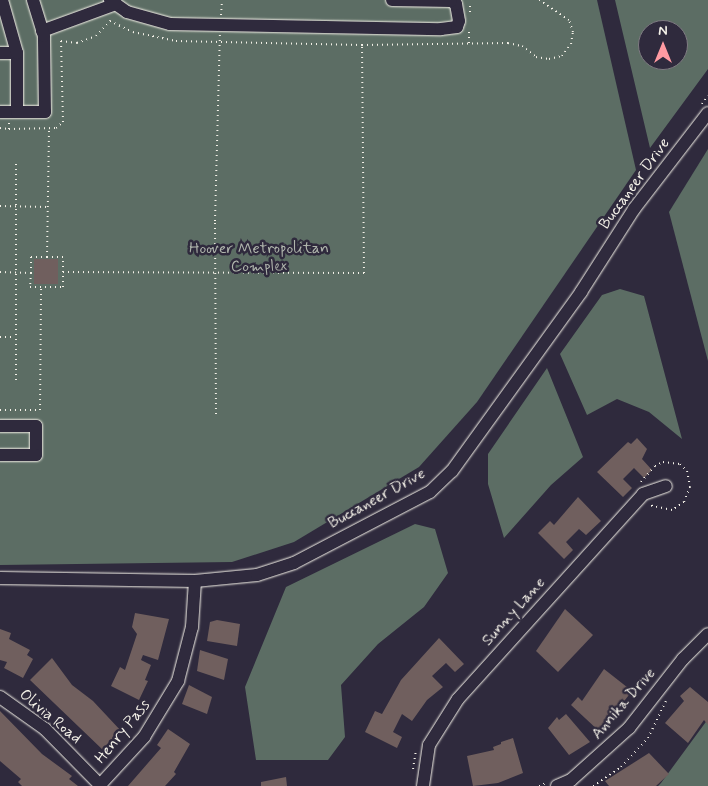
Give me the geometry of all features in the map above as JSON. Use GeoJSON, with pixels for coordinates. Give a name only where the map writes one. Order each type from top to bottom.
{"type":"FeatureCollection","features":[{"type":"Feature","properties":{"kind":"street"},"geometry":{"type":"LineString","coordinates":[[2,0],[17,53],[17,112]]}},
{"type":"Feature","properties":{"kind":"street"},"geometry":{"type":"LineString","coordinates":[[0,112],[45,112],[42,31],[33,0]]}},
{"type":"Feature","properties":{"kind":"street"},"geometry":{"type":"LineString","coordinates":[[42,31],[113,2],[147,20],[170,24],[441,29],[457,27],[459,21],[456,4],[451,1],[392,0]]}},
{"type":"Feature","properties":{"kind":"street"},"geometry":{"type":"LineString","coordinates":[[0,53],[17,53]]}},
{"type":"Feature","properties":{"kind":"street","name":"Buccaneer Drive"},"geometry":{"type":"LineString","coordinates":[[0,578],[194,581],[257,575],[294,562],[430,492],[452,471],[581,292],[634,209],[702,112]]}},
{"type":"Feature","properties":{"kind":"street"},"geometry":{"type":"LineString","coordinates":[[0,426],[36,426],[36,455],[0,455]]}},
{"type":"Feature","properties":{"kind":"street","name":"Sunny Lane"},"geometry":{"type":"LineString","coordinates":[[423,786],[429,745],[458,699],[642,494],[666,486]]}},
{"type":"Feature","properties":{"kind":"street","name":"Henry Pass"},"geometry":{"type":"LineString","coordinates":[[100,785],[144,737],[178,681],[192,627],[194,581]]}},
{"type":"Feature","properties":{"kind":"street","name":"Annika Drive"},"geometry":{"type":"LineString","coordinates":[[554,783],[571,780],[629,728],[683,659],[708,634]]}},
{"type":"Feature","properties":{"kind":"street","name":"Olivia Road"},"geometry":{"type":"LineString","coordinates":[[0,697],[45,730],[100,785]]}},
{"type":"Feature","properties":{"kind":"path"},"geometry":{"type":"LineString","coordinates":[[216,414],[217,273],[215,221],[222,0]]}},
{"type":"Feature","properties":{"kind":"path"},"geometry":{"type":"LineString","coordinates":[[467,0],[473,0]]}},
{"type":"Feature","properties":{"kind":"path"},"geometry":{"type":"LineString","coordinates":[[9,129],[56,128],[62,122],[61,41],[77,43],[96,36],[110,21],[157,38],[220,42],[362,46],[508,43],[522,46],[536,58],[549,59],[562,56],[571,44],[573,32],[569,20],[539,0]]}},
{"type":"Feature","properties":{"kind":"path"},"geometry":{"type":"LineString","coordinates":[[63,272],[364,273],[362,46]]}},
{"type":"Feature","properties":{"kind":"path"},"geometry":{"type":"LineString","coordinates":[[702,112],[708,96]]}},
{"type":"Feature","properties":{"kind":"path"},"geometry":{"type":"LineString","coordinates":[[47,257],[49,128]]}},
{"type":"Feature","properties":{"kind":"path"},"geometry":{"type":"LineString","coordinates":[[16,164],[16,380]]}},
{"type":"Feature","properties":{"kind":"path"},"geometry":{"type":"LineString","coordinates":[[0,206],[48,207]]}},
{"type":"Feature","properties":{"kind":"path"},"geometry":{"type":"LineString","coordinates":[[31,257],[47,257],[63,258],[62,287],[30,287],[31,257]]}},
{"type":"Feature","properties":{"kind":"path"},"geometry":{"type":"LineString","coordinates":[[0,272],[30,273]]}},
{"type":"Feature","properties":{"kind":"path"},"geometry":{"type":"LineString","coordinates":[[0,410],[40,410],[41,287]]}},
{"type":"Feature","properties":{"kind":"path"},"geometry":{"type":"LineString","coordinates":[[0,337],[16,337]]}},
{"type":"Feature","properties":{"kind":"path"},"geometry":{"type":"LineString","coordinates":[[593,786],[621,767],[648,738],[666,699]]}},
{"type":"Feature","properties":{"kind":"path"},"geometry":{"type":"LineString","coordinates":[[539,786],[554,783]]}},
{"type":"Feature","properties":{"kind":"green space","name":"Hoover Metropolitan Complex"},"geometry":{"type":"Polygon","coordinates":[[[0,0],[597,0],[636,170],[477,402],[419,467],[294,542],[232,562],[0,565],[0,0]]]}},
{"type":"Feature","properties":{"kind":"green space"},"geometry":{"type":"Polygon","coordinates":[[[615,0],[708,0],[708,69],[650,148],[615,0]]]}},
{"type":"Feature","properties":{"kind":"green space"},"geometry":{"type":"Polygon","coordinates":[[[708,149],[708,361],[669,212],[708,149]]]}},
{"type":"Feature","properties":{"kind":"green space"},"geometry":{"type":"Polygon","coordinates":[[[620,289],[644,296],[682,439],[649,412],[617,399],[587,415],[560,354],[602,295],[620,289]]]}},
{"type":"Feature","properties":{"kind":"green space"},"geometry":{"type":"Polygon","coordinates":[[[547,368],[583,457],[551,485],[504,538],[488,484],[488,454],[547,368]]]}},
{"type":"Feature","properties":{"kind":"green space"},"geometry":{"type":"Polygon","coordinates":[[[415,524],[435,529],[448,573],[424,607],[378,644],[341,685],[345,737],[328,760],[256,760],[245,687],[286,587],[415,524]]]}},
{"type":"Feature","properties":{"kind":"green space"},"geometry":{"type":"Polygon","coordinates":[[[708,719],[708,786],[658,786],[661,783],[708,719]]]}},
{"type":"Feature","properties":{"kind":"building"},"geometry":{"type":"Polygon","coordinates":[[[34,259],[58,259],[58,284],[34,284],[34,259]]]}},
{"type":"Feature","properties":{"kind":"building"},"geometry":{"type":"Polygon","coordinates":[[[637,438],[647,449],[642,459],[652,470],[644,478],[634,468],[623,479],[632,488],[623,497],[597,472],[628,442],[631,444],[637,438]]]}},
{"type":"Feature","properties":{"kind":"building"},"geometry":{"type":"Polygon","coordinates":[[[578,497],[601,521],[586,535],[579,529],[566,542],[573,550],[564,559],[538,533],[550,521],[554,525],[578,497]]]}},
{"type":"Feature","properties":{"kind":"building"},"geometry":{"type":"Polygon","coordinates":[[[565,609],[593,635],[558,672],[536,651],[565,609]]]}},
{"type":"Feature","properties":{"kind":"building"},"geometry":{"type":"Polygon","coordinates":[[[135,613],[169,619],[158,660],[143,655],[141,660],[151,665],[145,680],[148,681],[139,700],[111,686],[120,667],[125,670],[137,634],[132,627],[135,613]]]}},
{"type":"Feature","properties":{"kind":"building"},"geometry":{"type":"Polygon","coordinates":[[[217,620],[240,624],[237,646],[207,641],[210,622],[217,620]]]}},
{"type":"Feature","properties":{"kind":"building"},"geometry":{"type":"Polygon","coordinates":[[[0,629],[11,633],[9,639],[30,650],[27,655],[33,659],[23,678],[4,668],[7,662],[0,660],[0,629]]]}},
{"type":"Feature","properties":{"kind":"building"},"geometry":{"type":"Polygon","coordinates":[[[439,638],[464,664],[455,672],[446,663],[432,676],[443,687],[427,700],[412,721],[402,714],[393,732],[402,737],[397,748],[365,732],[375,711],[382,714],[401,680],[439,638]]]}},
{"type":"Feature","properties":{"kind":"building"},"geometry":{"type":"Polygon","coordinates":[[[200,650],[228,659],[224,680],[197,671],[200,650]]]}},
{"type":"Feature","properties":{"kind":"building"},"geometry":{"type":"Polygon","coordinates":[[[52,658],[72,685],[93,701],[122,732],[104,751],[30,680],[52,658]]]}},
{"type":"Feature","properties":{"kind":"building"},"geometry":{"type":"Polygon","coordinates":[[[604,669],[632,691],[600,732],[571,705],[578,697],[582,701],[604,669]]]}},
{"type":"Feature","properties":{"kind":"building"},"geometry":{"type":"Polygon","coordinates":[[[189,685],[212,697],[207,714],[182,704],[189,685]]]}},
{"type":"Feature","properties":{"kind":"building"},"geometry":{"type":"Polygon","coordinates":[[[690,687],[708,702],[708,725],[704,720],[688,743],[665,723],[684,701],[680,696],[690,687]]]}},
{"type":"Feature","properties":{"kind":"building"},"geometry":{"type":"Polygon","coordinates":[[[0,711],[42,754],[72,776],[69,779],[78,786],[22,786],[18,782],[21,779],[0,761],[0,711]]]}},
{"type":"Feature","properties":{"kind":"building"},"geometry":{"type":"Polygon","coordinates":[[[566,714],[590,742],[569,755],[548,728],[557,717],[559,720],[566,714]]]}},
{"type":"Feature","properties":{"kind":"building"},"geometry":{"type":"Polygon","coordinates":[[[168,729],[190,744],[174,772],[176,774],[165,786],[128,786],[161,748],[157,745],[168,729]]]}},
{"type":"Feature","properties":{"kind":"building"},"geometry":{"type":"Polygon","coordinates":[[[513,738],[523,773],[498,783],[473,786],[467,756],[494,750],[493,747],[513,738]]]}},
{"type":"Feature","properties":{"kind":"building"},"geometry":{"type":"Polygon","coordinates":[[[649,753],[669,774],[656,786],[609,786],[605,781],[649,753]]]}},
{"type":"Feature","properties":{"kind":"building"},"geometry":{"type":"Polygon","coordinates":[[[286,777],[287,786],[261,786],[261,782],[286,777]]]}}]}
